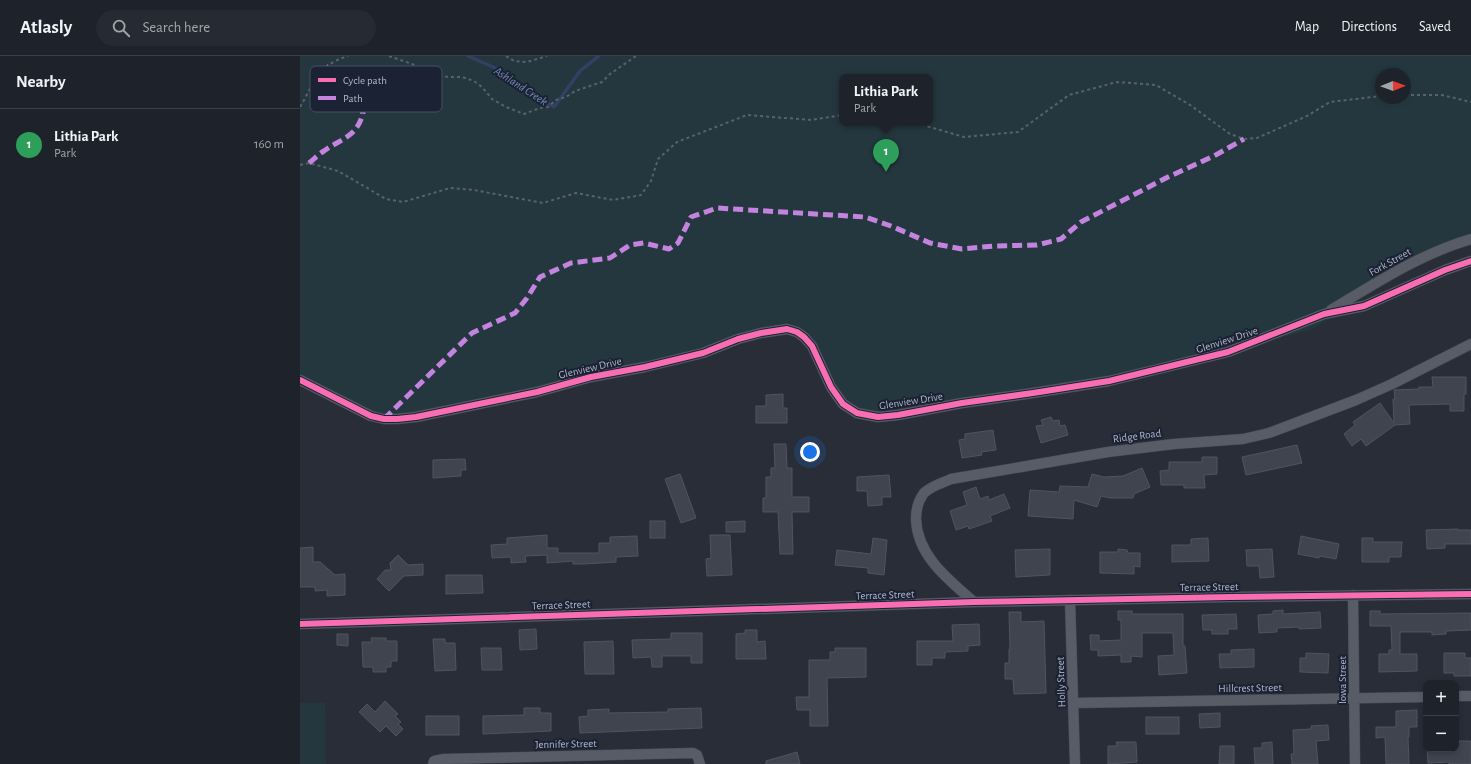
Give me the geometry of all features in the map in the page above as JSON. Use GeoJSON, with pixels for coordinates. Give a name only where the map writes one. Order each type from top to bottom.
{"type":"FeatureCollection","features":[{"type":"Feature","properties":{"kind":"street","name":"Fork Street"},"geometry":{"type":"LineString","coordinates":[[1324,314],[1417,260],[1448,246],[1471,239]]}},
{"type":"Feature","properties":{"kind":"street","name":"Glenview Drive"},"geometry":{"type":"LineString","coordinates":[[300,380],[371,416],[384,419],[397,419],[416,417],[537,392],[591,377],[645,367],[703,352],[738,339],[761,333],[787,330],[797,332],[804,336],[812,346],[831,387],[843,404],[857,413],[878,417],[898,415],[962,402],[1109,381],[1197,361],[1228,352],[1324,314],[1364,306],[1445,270],[1471,261]]}},
{"type":"Feature","properties":{"kind":"street","name":"Ridge Road"},"geometry":{"type":"LineString","coordinates":[[974,602],[942,573],[926,553],[920,541],[916,528],[916,513],[919,502],[925,493],[933,487],[951,479],[1080,456],[1174,444],[1243,439],[1269,433],[1356,400],[1392,384],[1471,344]]}},
{"type":"Feature","properties":{"kind":"street","name":"Terrace Street"},"geometry":{"type":"LineString","coordinates":[[300,624],[974,602],[1471,594]]}},
{"type":"Feature","properties":{"kind":"street","name":"Iowa Street"},"geometry":{"type":"LineString","coordinates":[[1353,595],[1355,764]]}},
{"type":"Feature","properties":{"kind":"street","name":"Holly Street"},"geometry":{"type":"LineString","coordinates":[[1070,600],[1075,764]]}},
{"type":"Feature","properties":{"kind":"street"},"geometry":{"type":"LineString","coordinates":[[1459,696],[1471,696]]}},
{"type":"Feature","properties":{"kind":"street","name":"Hillcrest Street"},"geometry":{"type":"LineString","coordinates":[[1074,703],[1423,697]]}},
{"type":"Feature","properties":{"kind":"street","name":"Jennifer Street"},"geometry":{"type":"LineString","coordinates":[[434,762],[443,759],[693,753],[699,759]]}},
{"type":"Feature","properties":{"kind":"path"},"geometry":{"type":"LineString","coordinates":[[326,66],[334,60],[348,56]]}},
{"type":"Feature","properties":{"kind":"path"},"geometry":{"type":"LineString","coordinates":[[390,56],[416,66]]}},
{"type":"Feature","properties":{"kind":"path"},"geometry":{"type":"LineString","coordinates":[[506,56],[514,61],[527,62],[547,56]]}},
{"type":"Feature","properties":{"kind":"path"},"geometry":{"type":"LineString","coordinates":[[442,76],[462,77],[474,81],[482,87],[492,99],[506,107],[524,114],[540,108],[548,107],[556,100],[566,97],[575,91],[602,82],[610,74],[636,56]]}},
{"type":"Feature","properties":{"kind":"path"},"geometry":{"type":"LineString","coordinates":[[926,126],[964,137],[1018,132],[1069,95],[1117,82],[1156,85],[1190,105],[1230,134],[1244,139],[1257,138],[1307,116],[1330,102],[1375,97]]}},
{"type":"Feature","properties":{"kind":"path"},"geometry":{"type":"LineString","coordinates":[[300,107],[310,90]]}},
{"type":"Feature","properties":{"kind":"path"},"geometry":{"type":"LineString","coordinates":[[1411,95],[1442,95],[1471,102]]}},
{"type":"Feature","properties":{"kind":"path"},"geometry":{"type":"LineString","coordinates":[[300,165],[309,163],[338,171],[386,199],[403,202],[450,188],[474,190],[543,204],[576,193],[613,200],[641,195],[651,181],[658,159],[677,142],[747,115],[811,120],[839,115]]}},
{"type":"Feature","properties":{"kind":"shaded area"},"geometry":{"type":"Polygon","coordinates":[[[300,56],[1471,56],[1471,246],[1437,255],[1313,329],[1197,361],[878,417],[843,404],[812,346],[787,330],[703,353],[384,419],[300,380],[300,56]]]}},
{"type":"Feature","properties":{"kind":"shaded area"},"geometry":{"type":"Polygon","coordinates":[[[300,703],[325,703],[326,764],[300,764],[300,703]]]}},
{"type":"Feature","properties":{"kind":"building"},"geometry":{"type":"Polygon","coordinates":[[[1432,377],[1466,377],[1464,411],[1450,411],[1450,404],[1409,405],[1410,424],[1395,425],[1366,446],[1361,439],[1352,446],[1344,434],[1355,425],[1353,422],[1380,403],[1394,423],[1394,390],[1433,387],[1432,377]]]}},
{"type":"Feature","properties":{"kind":"building"},"geometry":{"type":"Polygon","coordinates":[[[783,394],[783,408],[787,408],[787,423],[756,423],[756,406],[766,406],[766,395],[783,394]]]}},
{"type":"Feature","properties":{"kind":"building"},"geometry":{"type":"Polygon","coordinates":[[[1051,417],[1053,421],[1059,420],[1060,426],[1065,425],[1068,435],[1041,443],[1036,426],[1043,425],[1041,420],[1051,417]]]}},
{"type":"Feature","properties":{"kind":"building"},"geometry":{"type":"Polygon","coordinates":[[[993,430],[996,450],[981,452],[982,455],[962,458],[959,440],[965,439],[965,434],[993,430]]]}},
{"type":"Feature","properties":{"kind":"building"},"geometry":{"type":"Polygon","coordinates":[[[774,444],[786,444],[787,468],[792,468],[792,497],[809,497],[809,512],[792,512],[793,554],[780,554],[778,512],[763,512],[763,498],[766,498],[766,477],[771,477],[771,468],[775,468],[774,444]]]}},
{"type":"Feature","properties":{"kind":"building"},"geometry":{"type":"Polygon","coordinates":[[[1297,445],[1302,463],[1246,475],[1242,457],[1297,445]]]}},
{"type":"Feature","properties":{"kind":"building"},"geometry":{"type":"Polygon","coordinates":[[[1202,457],[1217,457],[1217,474],[1204,475],[1205,488],[1184,488],[1184,485],[1161,485],[1160,471],[1169,470],[1169,462],[1202,462],[1202,457]]]}},
{"type":"Feature","properties":{"kind":"building"},"geometry":{"type":"Polygon","coordinates":[[[465,459],[466,470],[461,470],[461,476],[433,478],[433,460],[465,459]]]}},
{"type":"Feature","properties":{"kind":"building"},"geometry":{"type":"Polygon","coordinates":[[[1142,468],[1150,487],[1134,494],[1133,498],[1110,498],[1101,496],[1097,507],[1074,500],[1073,519],[1028,516],[1030,490],[1059,492],[1060,486],[1088,487],[1092,474],[1104,477],[1123,476],[1142,468]]]}},
{"type":"Feature","properties":{"kind":"building"},"geometry":{"type":"Polygon","coordinates":[[[680,474],[696,518],[681,523],[665,479],[680,474]]]}},
{"type":"Feature","properties":{"kind":"building"},"geometry":{"type":"Polygon","coordinates":[[[889,475],[891,497],[882,497],[882,505],[868,506],[867,491],[857,491],[857,477],[889,475]]]}},
{"type":"Feature","properties":{"kind":"building"},"geometry":{"type":"Polygon","coordinates":[[[976,487],[980,499],[988,496],[989,500],[1004,494],[1010,508],[990,516],[992,521],[969,529],[968,526],[956,530],[950,511],[967,505],[963,492],[976,487]]]}},
{"type":"Feature","properties":{"kind":"building"},"geometry":{"type":"Polygon","coordinates":[[[650,521],[665,521],[665,538],[650,538],[650,521]]]}},
{"type":"Feature","properties":{"kind":"building"},"geometry":{"type":"Polygon","coordinates":[[[745,521],[745,532],[726,532],[726,522],[745,521]]]}},
{"type":"Feature","properties":{"kind":"building"},"geometry":{"type":"Polygon","coordinates":[[[1426,530],[1471,530],[1471,544],[1445,544],[1445,548],[1427,549],[1426,530]]]}},
{"type":"Feature","properties":{"kind":"building"},"geometry":{"type":"Polygon","coordinates":[[[547,535],[547,548],[558,548],[558,553],[599,553],[599,543],[610,543],[610,537],[637,536],[638,556],[616,557],[616,562],[584,564],[573,564],[573,561],[547,563],[547,555],[525,556],[526,562],[511,563],[511,557],[492,558],[491,545],[507,544],[507,538],[547,535]]]}},
{"type":"Feature","properties":{"kind":"building"},"geometry":{"type":"Polygon","coordinates":[[[710,535],[730,535],[732,575],[707,576],[706,559],[711,558],[710,535]]]}},
{"type":"Feature","properties":{"kind":"building"},"geometry":{"type":"Polygon","coordinates":[[[1301,536],[1339,544],[1336,559],[1320,556],[1319,558],[1298,554],[1301,536]]]}},
{"type":"Feature","properties":{"kind":"building"},"geometry":{"type":"Polygon","coordinates":[[[873,538],[887,540],[884,575],[868,573],[868,568],[835,565],[837,550],[871,554],[873,538]]]}},
{"type":"Feature","properties":{"kind":"building"},"geometry":{"type":"Polygon","coordinates":[[[1208,538],[1209,561],[1172,562],[1172,545],[1191,545],[1191,539],[1208,538]]]}},
{"type":"Feature","properties":{"kind":"building"},"geometry":{"type":"Polygon","coordinates":[[[1362,538],[1373,538],[1373,542],[1402,542],[1401,557],[1389,557],[1389,562],[1362,562],[1362,538]]]}},
{"type":"Feature","properties":{"kind":"building"},"geometry":{"type":"Polygon","coordinates":[[[313,547],[313,562],[320,562],[335,575],[345,574],[345,595],[327,596],[327,590],[315,591],[315,587],[300,587],[300,548],[313,547]]]}},
{"type":"Feature","properties":{"kind":"building"},"geometry":{"type":"Polygon","coordinates":[[[1050,549],[1050,575],[1016,577],[1015,550],[1050,549]]]}},
{"type":"Feature","properties":{"kind":"building"},"geometry":{"type":"Polygon","coordinates":[[[1118,549],[1127,550],[1128,553],[1140,553],[1140,567],[1134,566],[1134,574],[1100,573],[1100,552],[1118,552],[1118,549]]]}},
{"type":"Feature","properties":{"kind":"building"},"geometry":{"type":"Polygon","coordinates":[[[1272,549],[1274,577],[1260,578],[1259,566],[1247,566],[1246,550],[1272,549]]]}},
{"type":"Feature","properties":{"kind":"building"},"geometry":{"type":"Polygon","coordinates":[[[398,555],[408,565],[423,564],[423,575],[404,576],[389,591],[377,579],[385,570],[391,570],[390,563],[398,555]]]}},
{"type":"Feature","properties":{"kind":"building"},"geometry":{"type":"Polygon","coordinates":[[[446,575],[482,575],[483,593],[446,594],[446,575]]]}},
{"type":"Feature","properties":{"kind":"building"},"geometry":{"type":"Polygon","coordinates":[[[1283,610],[1283,614],[1320,612],[1321,628],[1277,628],[1277,632],[1259,633],[1258,615],[1273,614],[1273,611],[1283,610]]]}},
{"type":"Feature","properties":{"kind":"building"},"geometry":{"type":"Polygon","coordinates":[[[1118,611],[1132,611],[1132,614],[1183,614],[1183,646],[1185,646],[1187,673],[1159,675],[1158,656],[1174,655],[1173,633],[1142,633],[1142,657],[1131,656],[1131,662],[1121,662],[1121,655],[1098,656],[1098,650],[1091,650],[1090,635],[1099,635],[1099,641],[1121,640],[1121,620],[1118,620],[1118,611]]]}},
{"type":"Feature","properties":{"kind":"building"},"geometry":{"type":"Polygon","coordinates":[[[1370,611],[1380,611],[1380,614],[1471,613],[1471,630],[1446,631],[1446,634],[1432,635],[1432,632],[1400,632],[1400,654],[1417,654],[1417,671],[1379,672],[1379,654],[1389,654],[1389,650],[1392,650],[1391,626],[1370,626],[1370,611]]]}},
{"type":"Feature","properties":{"kind":"building"},"geometry":{"type":"Polygon","coordinates":[[[1009,612],[1021,612],[1021,622],[1044,621],[1046,693],[1014,694],[1013,679],[1005,679],[1005,663],[1009,663],[1010,649],[1009,612]]]}},
{"type":"Feature","properties":{"kind":"building"},"geometry":{"type":"Polygon","coordinates":[[[1236,614],[1237,629],[1228,629],[1228,634],[1212,634],[1212,630],[1203,630],[1202,615],[1236,614]]]}},
{"type":"Feature","properties":{"kind":"building"},"geometry":{"type":"Polygon","coordinates":[[[979,624],[980,645],[968,646],[968,651],[945,652],[945,658],[932,658],[932,665],[917,665],[917,641],[953,641],[952,625],[979,624]]]}},
{"type":"Feature","properties":{"kind":"building"},"geometry":{"type":"Polygon","coordinates":[[[536,629],[537,649],[520,650],[519,630],[536,629]]]}},
{"type":"Feature","properties":{"kind":"building"},"geometry":{"type":"Polygon","coordinates":[[[745,630],[757,630],[757,642],[765,641],[766,659],[736,659],[736,634],[745,633],[745,630]]]}},
{"type":"Feature","properties":{"kind":"building"},"geometry":{"type":"Polygon","coordinates":[[[671,633],[702,633],[702,663],[691,663],[691,656],[662,656],[662,667],[652,667],[651,657],[633,658],[632,640],[671,639],[671,633]]]}},
{"type":"Feature","properties":{"kind":"building"},"geometry":{"type":"Polygon","coordinates":[[[337,634],[348,634],[348,646],[337,645],[337,634]]]}},
{"type":"Feature","properties":{"kind":"building"},"geometry":{"type":"Polygon","coordinates":[[[371,638],[386,638],[386,641],[397,641],[397,661],[391,661],[391,667],[386,667],[386,672],[373,672],[373,667],[363,667],[362,642],[372,642],[371,638]]]}},
{"type":"Feature","properties":{"kind":"building"},"geometry":{"type":"Polygon","coordinates":[[[433,639],[445,639],[445,643],[455,643],[456,670],[435,671],[433,639]]]}},
{"type":"Feature","properties":{"kind":"building"},"geometry":{"type":"Polygon","coordinates":[[[613,641],[614,674],[585,674],[584,642],[613,641]]]}},
{"type":"Feature","properties":{"kind":"building"},"geometry":{"type":"Polygon","coordinates":[[[481,648],[501,648],[502,670],[482,670],[481,648]]]}},
{"type":"Feature","properties":{"kind":"building"},"geometry":{"type":"Polygon","coordinates":[[[835,648],[866,648],[866,677],[827,678],[828,726],[810,726],[810,710],[797,710],[796,697],[809,697],[809,660],[830,660],[830,652],[835,652],[835,648]]]}},
{"type":"Feature","properties":{"kind":"building"},"geometry":{"type":"Polygon","coordinates":[[[1254,649],[1254,667],[1220,668],[1219,654],[1231,654],[1231,650],[1254,649]]]}},
{"type":"Feature","properties":{"kind":"building"},"geometry":{"type":"Polygon","coordinates":[[[1306,653],[1329,654],[1328,673],[1300,672],[1300,658],[1306,658],[1306,653]]]}},
{"type":"Feature","properties":{"kind":"building"},"geometry":{"type":"Polygon","coordinates":[[[1444,653],[1465,653],[1465,658],[1471,658],[1471,676],[1454,676],[1454,673],[1444,673],[1444,653]]]}},
{"type":"Feature","properties":{"kind":"building"},"geometry":{"type":"Polygon","coordinates":[[[385,701],[398,714],[395,716],[401,722],[398,724],[403,729],[396,736],[386,726],[380,732],[359,712],[367,704],[375,712],[385,701]]]}},
{"type":"Feature","properties":{"kind":"building"},"geometry":{"type":"Polygon","coordinates":[[[524,708],[540,708],[540,713],[551,713],[551,731],[483,734],[483,716],[524,715],[524,708]]]}},
{"type":"Feature","properties":{"kind":"building"},"geometry":{"type":"Polygon","coordinates":[[[701,708],[702,728],[580,733],[579,717],[588,716],[588,710],[609,709],[609,713],[668,712],[668,709],[701,708]]]}},
{"type":"Feature","properties":{"kind":"building"},"geometry":{"type":"Polygon","coordinates":[[[1417,710],[1417,727],[1409,727],[1409,764],[1386,764],[1385,737],[1376,738],[1376,727],[1396,727],[1396,711],[1417,710]]]}},
{"type":"Feature","properties":{"kind":"building"},"geometry":{"type":"Polygon","coordinates":[[[1220,713],[1220,727],[1200,728],[1199,714],[1220,713]]]}},
{"type":"Feature","properties":{"kind":"building"},"geometry":{"type":"Polygon","coordinates":[[[426,716],[459,716],[459,735],[426,735],[426,716]]]}},
{"type":"Feature","properties":{"kind":"building"},"geometry":{"type":"Polygon","coordinates":[[[1146,717],[1179,717],[1179,734],[1146,734],[1146,717]]]}},
{"type":"Feature","properties":{"kind":"building"},"geometry":{"type":"Polygon","coordinates":[[[1328,725],[1329,740],[1316,741],[1318,764],[1292,764],[1291,754],[1294,754],[1293,730],[1311,729],[1311,726],[1328,725]]]}},
{"type":"Feature","properties":{"kind":"building"},"geometry":{"type":"Polygon","coordinates":[[[1459,741],[1471,741],[1471,764],[1449,764],[1449,762],[1428,763],[1427,752],[1459,752],[1459,741]]]}},
{"type":"Feature","properties":{"kind":"building"},"geometry":{"type":"Polygon","coordinates":[[[1116,742],[1136,742],[1137,762],[1108,764],[1108,746],[1117,746],[1116,742]]]}},
{"type":"Feature","properties":{"kind":"building"},"geometry":{"type":"Polygon","coordinates":[[[1272,742],[1273,764],[1255,764],[1254,748],[1262,748],[1262,743],[1272,742]]]}},
{"type":"Feature","properties":{"kind":"building"},"geometry":{"type":"Polygon","coordinates":[[[1220,746],[1234,746],[1234,764],[1219,764],[1220,746]]]}},
{"type":"Feature","properties":{"kind":"building"},"geometry":{"type":"Polygon","coordinates":[[[797,752],[800,764],[766,764],[766,761],[797,752]]]}},
{"type":"Feature","properties":{"kind":"waterway","name":"Ashland Creek"},"geometry":{"type":"LineString","coordinates":[[468,56],[493,67],[554,107],[580,71],[599,56]]}},
{"type":"Feature","properties":{"kind":"marked path"},"geometry":{"type":"LineString","coordinates":[[309,163],[322,152],[353,132],[360,121],[362,112]]}},
{"type":"Feature","properties":{"kind":"marked path"},"geometry":{"type":"LineString","coordinates":[[384,419],[472,333],[515,313],[527,298],[540,277],[571,263],[610,258],[630,245],[644,243],[669,249],[678,243],[691,217],[717,208],[865,217],[891,226],[930,243],[962,249],[994,246],[1037,245],[1061,239],[1081,222],[1168,177],[1214,156],[1244,139]]}},
{"type":"Feature","properties":{"kind":"cycle path"},"geometry":{"type":"LineString","coordinates":[[300,380],[371,416],[384,419],[397,419],[416,417],[537,392],[591,377],[645,367],[703,353],[738,339],[761,333],[787,329],[797,332],[812,346],[831,387],[843,404],[857,413],[878,417],[898,415],[962,403],[1109,381],[1228,352],[1324,314],[1364,306],[1445,270],[1471,261]]}},
{"type":"Feature","properties":{"kind":"cycle path"},"geometry":{"type":"LineString","coordinates":[[300,624],[974,602],[1471,594]]}},
{"type":"Feature","properties":{"kind":"place","name":"Lithia Park"},"geometry":{"type":"Point","coordinates":[886,172]}}]}
